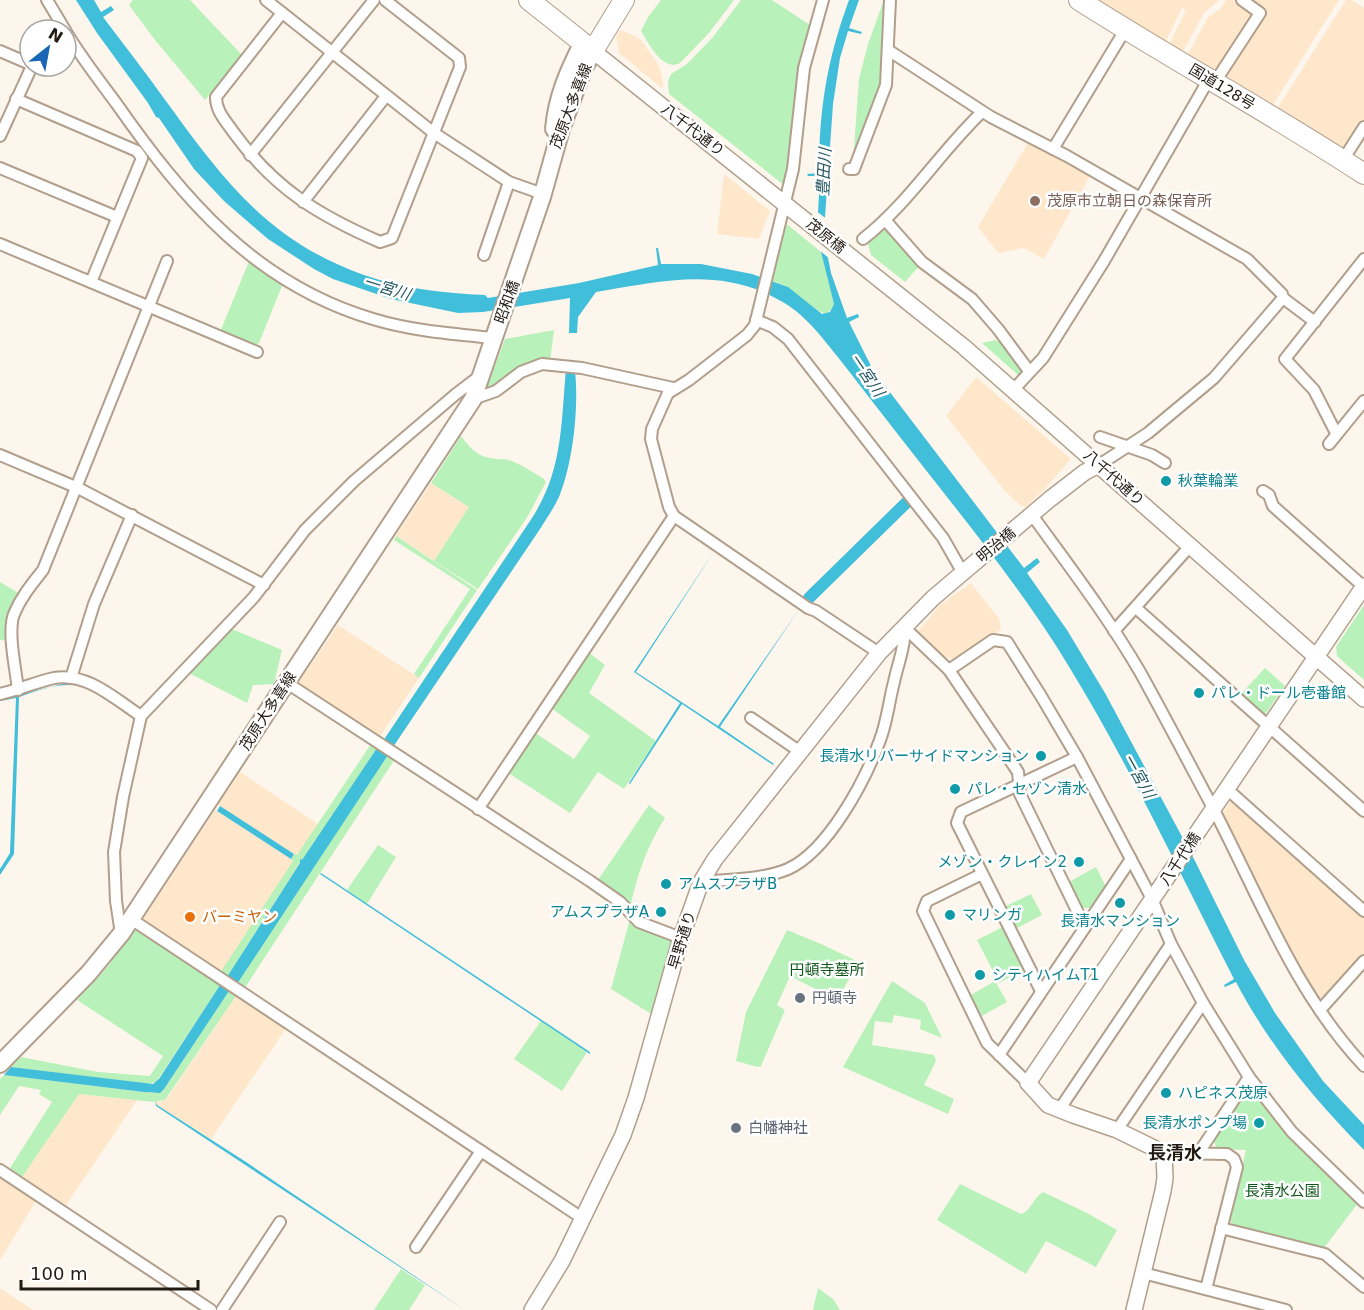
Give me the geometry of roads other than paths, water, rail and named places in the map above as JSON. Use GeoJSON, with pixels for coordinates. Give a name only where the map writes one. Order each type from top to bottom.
{"type":"FeatureCollection","features":[{"type":"Feature","properties":{"kind":"highway"},"geometry":{"type":"LineString","coordinates":[[529,0],[588,46]]}},
{"type":"Feature","properties":{"kind":"highway"},"geometry":{"type":"LineString","coordinates":[[588,46],[609,0]]}},
{"type":"Feature","properties":{"kind":"highway"},"geometry":{"type":"LineString","coordinates":[[588,46],[624,0]]}},
{"type":"Feature","properties":{"kind":"highway","name":"国道128号"},"geometry":{"type":"LineString","coordinates":[[1090,3],[1125,30],[1212,80],[1364,174]]}},
{"type":"Feature","properties":{"kind":"main road","name":"茂原大多喜線"},"geometry":{"type":"LineString","coordinates":[[518,272],[543,194],[550,163],[556,106],[561,89],[588,46]]}},
{"type":"Feature","properties":{"kind":"main road","name":"昭和橋"},"geometry":{"type":"LineString","coordinates":[[495,335],[518,272]]}},
{"type":"Feature","properties":{"kind":"main road","name":"茂原大多喜線"},"geometry":{"type":"LineString","coordinates":[[2,1063],[88,974],[121,934],[473,399],[495,335]]}},
{"type":"Feature","properties":{"kind":"street"},"geometry":{"type":"LineString","coordinates":[[47,0],[57,18]]}},
{"type":"Feature","properties":{"kind":"street"},"geometry":{"type":"LineString","coordinates":[[266,0],[434,133],[509,182],[543,194]]}},
{"type":"Feature","properties":{"kind":"street"},"geometry":{"type":"LineString","coordinates":[[250,154],[374,0]]}},
{"type":"Feature","properties":{"kind":"street"},"geometry":{"type":"LineString","coordinates":[[282,13],[216,97],[216,108],[250,154],[271,177],[303,202],[338,223],[380,242],[392,238],[460,67],[459,58],[385,0]]}},
{"type":"Feature","properties":{"kind":"street"},"geometry":{"type":"LineString","coordinates":[[823,0],[804,68],[789,206],[773,252],[756,319],[747,335],[689,380],[673,388],[665,399],[651,433],[666,497],[674,516],[799,602],[816,610],[879,653]]}},
{"type":"Feature","properties":{"kind":"street"},"geometry":{"type":"LineString","coordinates":[[849,169],[854,169],[885,90],[890,0]]}},
{"type":"Feature","properties":{"kind":"street"},"geometry":{"type":"LineString","coordinates":[[1014,389],[1043,358],[1212,80],[1260,13],[1242,0]]}},
{"type":"Feature","properties":{"kind":"street"},"geometry":{"type":"LineString","coordinates":[[1053,149],[1125,30]]}},
{"type":"Feature","properties":{"kind":"street","name":"八千代通り"},"geometry":{"type":"LineString","coordinates":[[588,46],[789,206]]}},
{"type":"Feature","properties":{"kind":"street"},"geometry":{"type":"LineString","coordinates":[[78,49],[132,126],[183,190],[223,233],[259,263],[310,294],[372,319],[421,330],[495,335]]}},
{"type":"Feature","properties":{"kind":"street"},"geometry":{"type":"LineString","coordinates":[[888,50],[982,112],[1140,197],[1247,259],[1282,294],[1283,298],[1315,322]]}},
{"type":"Feature","properties":{"kind":"street"},"geometry":{"type":"LineString","coordinates":[[0,51],[18,59]]}},
{"type":"Feature","properties":{"kind":"street"},"geometry":{"type":"LineString","coordinates":[[0,136],[25,78]]}},
{"type":"Feature","properties":{"kind":"street"},"geometry":{"type":"LineString","coordinates":[[303,202],[386,96]]}},
{"type":"Feature","properties":{"kind":"street"},"geometry":{"type":"LineString","coordinates":[[16,99],[137,151],[141,158],[91,282]]}},
{"type":"Feature","properties":{"kind":"street"},"geometry":{"type":"LineString","coordinates":[[863,239],[886,221],[956,138],[982,112]]}},
{"type":"Feature","properties":{"kind":"street"},"geometry":{"type":"LineString","coordinates":[[1343,160],[1364,127]]}},
{"type":"Feature","properties":{"kind":"street"},"geometry":{"type":"LineString","coordinates":[[0,168],[117,217]]}},
{"type":"Feature","properties":{"kind":"street"},"geometry":{"type":"LineString","coordinates":[[484,255],[509,182]]}},
{"type":"Feature","properties":{"kind":"street","name":"茂原橋"},"geometry":{"type":"LineString","coordinates":[[789,206],[860,263]]}},
{"type":"Feature","properties":{"kind":"street"},"geometry":{"type":"LineString","coordinates":[[886,221],[922,262],[972,299],[1029,371]]}},
{"type":"Feature","properties":{"kind":"street"},"geometry":{"type":"LineString","coordinates":[[0,244],[257,352]]}},
{"type":"Feature","properties":{"kind":"street"},"geometry":{"type":"LineString","coordinates":[[1336,433],[1314,390],[1285,359],[1364,259]]}},
{"type":"Feature","properties":{"kind":"street"},"geometry":{"type":"LineString","coordinates":[[18,690],[12,631],[14,614],[25,593],[44,570],[167,261]]}},
{"type":"Feature","properties":{"kind":"street","name":"八千代通り"},"geometry":{"type":"LineString","coordinates":[[860,263],[1014,389],[1364,699]]}},
{"type":"Feature","properties":{"kind":"street"},"geometry":{"type":"LineString","coordinates":[[1283,298],[1214,378],[1128,447],[1085,472],[1028,518],[1114,631],[1140,672],[1210,814],[1287,957],[1320,1010],[1364,1066]]}},
{"type":"Feature","properties":{"kind":"street"},"geometry":{"type":"LineString","coordinates":[[756,319],[773,327],[788,339],[943,538],[964,571]]}},
{"type":"Feature","properties":{"kind":"street"},"geometry":{"type":"LineString","coordinates":[[473,399],[496,391],[528,368],[542,364],[582,369],[673,388]]}},
{"type":"Feature","properties":{"kind":"street"},"geometry":{"type":"LineString","coordinates":[[121,934],[116,901],[114,852],[123,797],[141,716],[264,585],[305,530],[354,481],[482,374]]}},
{"type":"Feature","properties":{"kind":"street"},"geometry":{"type":"LineString","coordinates":[[1329,444],[1364,401]]}},
{"type":"Feature","properties":{"kind":"street"},"geometry":{"type":"LineString","coordinates":[[1100,437],[1152,454],[1165,463]]}},
{"type":"Feature","properties":{"kind":"street"},"geometry":{"type":"LineString","coordinates":[[0,454],[78,488],[264,585]]}},
{"type":"Feature","properties":{"kind":"street"},"geometry":{"type":"LineString","coordinates":[[1263,491],[1269,495],[1273,506],[1364,586]]}},
{"type":"Feature","properties":{"kind":"street"},"geometry":{"type":"LineString","coordinates":[[71,678],[94,604],[132,515]]}},
{"type":"Feature","properties":{"kind":"street"},"geometry":{"type":"LineString","coordinates":[[478,809],[674,516]]}},
{"type":"Feature","properties":{"kind":"street","name":"明治橋"},"geometry":{"type":"LineString","coordinates":[[964,571],[1028,518]]}},
{"type":"Feature","properties":{"kind":"street"},"geometry":{"type":"LineString","coordinates":[[1114,631],[1191,545]]}},
{"type":"Feature","properties":{"kind":"street","name":"早野通り"},"geometry":{"type":"LineString","coordinates":[[532,1310],[562,1261],[622,1135],[636,1098],[681,938],[701,882],[715,858],[879,653],[933,598],[964,571]]}},
{"type":"Feature","properties":{"kind":"street","name":"八千代橋"},"geometry":{"type":"LineString","coordinates":[[1028,1083],[1364,586]]}},
{"type":"Feature","properties":{"kind":"street"},"geometry":{"type":"LineString","coordinates":[[1136,608],[1364,811]]}},
{"type":"Feature","properties":{"kind":"street"},"geometry":{"type":"LineString","coordinates":[[904,628],[949,670],[1018,772],[1020,794],[1085,927]]}},
{"type":"Feature","properties":{"kind":"street"},"geometry":{"type":"LineString","coordinates":[[701,882],[757,876],[788,869],[828,836],[851,798],[880,740],[905,643],[904,628]]}},
{"type":"Feature","properties":{"kind":"street"},"geometry":{"type":"LineString","coordinates":[[949,670],[993,640],[1007,642],[1077,757],[1131,859],[1156,894],[1171,944],[1203,1004],[1249,1077],[1293,1132],[1364,1202]]}},
{"type":"Feature","properties":{"kind":"street"},"geometry":{"type":"LineString","coordinates":[[0,694],[52,679],[71,678],[90,683],[141,716]]}},
{"type":"Feature","properties":{"kind":"street"},"geometry":{"type":"LineString","coordinates":[[287,683],[620,902],[639,922],[681,938]]}},
{"type":"Feature","properties":{"kind":"street"},"geometry":{"type":"LineString","coordinates":[[751,718],[799,752]]}},
{"type":"Feature","properties":{"kind":"street"},"geometry":{"type":"LineString","coordinates":[[1041,991],[957,823],[961,812],[1077,757]]}},
{"type":"Feature","properties":{"kind":"street"},"geometry":{"type":"LineString","coordinates":[[1227,789],[1364,911]]}},
{"type":"Feature","properties":{"kind":"street"},"geometry":{"type":"LineString","coordinates":[[999,1055],[1131,859]]}},
{"type":"Feature","properties":{"kind":"street"},"geometry":{"type":"LineString","coordinates":[[982,874],[927,901],[922,910],[987,1043],[1048,1105],[1117,1130],[1164,1153],[1227,1154],[1234,1159],[1237,1167],[1206,1289]]}},
{"type":"Feature","properties":{"kind":"street"},"geometry":{"type":"LineString","coordinates":[[131,919],[582,1218]]}},
{"type":"Feature","properties":{"kind":"street"},"geometry":{"type":"LineString","coordinates":[[1059,1110],[1171,944]]}},
{"type":"Feature","properties":{"kind":"street"},"geometry":{"type":"LineString","coordinates":[[1320,1010],[1364,961]]}},
{"type":"Feature","properties":{"kind":"street"},"geometry":{"type":"LineString","coordinates":[[1117,1130],[1203,1004]]}},
{"type":"Feature","properties":{"kind":"street"},"geometry":{"type":"LineString","coordinates":[[1198,1154],[1249,1077]]}},
{"type":"Feature","properties":{"kind":"street"},"geometry":{"type":"LineString","coordinates":[[416,1247],[481,1151]]}},
{"type":"Feature","properties":{"kind":"street"},"geometry":{"type":"LineString","coordinates":[[1134,1310],[1163,1191],[1164,1153]]}},
{"type":"Feature","properties":{"kind":"street"},"geometry":{"type":"LineString","coordinates":[[0,1170],[211,1310]]}},
{"type":"Feature","properties":{"kind":"street"},"geometry":{"type":"LineString","coordinates":[[222,1310],[280,1222]]}},
{"type":"Feature","properties":{"kind":"street"},"geometry":{"type":"LineString","coordinates":[[1221,1228],[1325,1254],[1364,1287]]}},
{"type":"Feature","properties":{"kind":"street"},"geometry":{"type":"LineString","coordinates":[[1143,1273],[1286,1310]]}},
{"type":"Feature","properties":{"kind":"water","name":"一宮川"},"geometry":{"type":"Polygon","coordinates":[[[76,0],[94,0],[101,12],[111,6],[114,10],[103,17],[227,180],[273,225],[330,261],[394,284],[485,295],[488,298],[579,283],[658,265],[656,248],[658,248],[661,264],[701,264],[752,274],[788,287],[822,314],[830,312],[834,304],[821,252],[818,213],[820,176],[808,176],[807,174],[819,173],[823,106],[830,64],[849,0],[859,0],[849,28],[862,32],[861,34],[848,31],[840,58],[833,104],[825,217],[826,248],[831,273],[847,318],[858,314],[859,317],[849,322],[873,370],[1024,568],[1037,558],[1040,562],[1027,573],[1067,630],[1105,693],[1194,859],[1244,960],[1275,1013],[1323,1081],[1364,1125],[1364,1150],[1328,1111],[1278,1049],[1236,982],[1225,987],[1224,985],[1234,979],[1154,820],[1091,703],[1028,604],[837,356],[804,318],[779,300],[756,289],[734,283],[711,280],[666,281],[596,292],[578,317],[577,333],[569,333],[570,298],[483,312],[458,313],[391,299],[333,279],[268,239],[224,201],[194,169],[76,0]]]}},
{"type":"Feature","properties":{"kind":"water"},"geometry":{"type":"Polygon","coordinates":[[[566,369],[575,371],[575,418],[568,468],[559,497],[540,529],[393,747],[383,741],[542,500],[550,482],[559,446],[566,369]]]}},
{"type":"Feature","properties":{"kind":"water"},"geometry":{"type":"Polygon","coordinates":[[[715,550],[636,672],[718,726],[800,608],[720,727],[774,764],[682,704],[630,784],[680,703],[634,672],[715,550]]]}},
{"type":"Feature","properties":{"kind":"water"},"geometry":{"type":"Polygon","coordinates":[[[67,683],[81,686],[73,685],[45,688],[67,683]]]}},
{"type":"Feature","properties":{"kind":"water"},"geometry":{"type":"Polygon","coordinates":[[[39,690],[19,697],[14,854],[0,875],[0,869],[10,853],[16,698],[0,701],[0,699],[39,690]]]}},
{"type":"Feature","properties":{"kind":"water"},"geometry":{"type":"Polygon","coordinates":[[[377,748],[388,755],[237,984],[227,977],[300,863],[300,859],[302,860],[377,748]]]}},
{"type":"Feature","properties":{"kind":"water"},"geometry":{"type":"Polygon","coordinates":[[[220,806],[294,854],[291,859],[217,811],[220,806]]]}},
{"type":"Feature","properties":{"kind":"water"},"geometry":{"type":"Polygon","coordinates":[[[320,874],[590,1052],[590,1054],[320,874]]]}},
{"type":"Feature","properties":{"kind":"water"},"geometry":{"type":"Polygon","coordinates":[[[222,982],[231,988],[160,1093],[4,1075],[11,1067],[153,1084],[159,1079],[222,982]]]}},
{"type":"Feature","properties":{"kind":"water"},"geometry":{"type":"Polygon","coordinates":[[[155,1101],[157,1105],[246,1162],[465,1310],[156,1106],[155,1101]]]}},
{"type":"Feature","properties":{"kind":"waterway"},"geometry":{"type":"LineString","coordinates":[[809,598],[907,502]]}},
{"type":"Feature","properties":{"kind":"place","name":"茂原市立朝日の森保育所"},"geometry":{"type":"Point","coordinates":[1035,201]}},
{"type":"Feature","properties":{"kind":"place","name":"秋葉輪業"},"geometry":{"type":"Point","coordinates":[1166,481]}},
{"type":"Feature","properties":{"kind":"place","name":"パレ・ドール壱番館"},"geometry":{"type":"Point","coordinates":[1199,693]}},
{"type":"Feature","properties":{"kind":"place","name":"長清水リバーサイドマンション"},"geometry":{"type":"Point","coordinates":[1041,756]}},
{"type":"Feature","properties":{"kind":"place","name":"パレ・セゾン清水"},"geometry":{"type":"Point","coordinates":[955,789]}},
{"type":"Feature","properties":{"kind":"place","name":"メゾン・クレイン2"},"geometry":{"type":"Point","coordinates":[1079,862]}},
{"type":"Feature","properties":{"kind":"place","name":"アムスプラザB"},"geometry":{"type":"Point","coordinates":[666,884]}},
{"type":"Feature","properties":{"kind":"place","name":"長清水マンション"},"geometry":{"type":"Point","coordinates":[1120,903]}},
{"type":"Feature","properties":{"kind":"place","name":"アムスプラザA"},"geometry":{"type":"Point","coordinates":[661,912]}},
{"type":"Feature","properties":{"kind":"place","name":"マリンガ"},"geometry":{"type":"Point","coordinates":[950,915]}},
{"type":"Feature","properties":{"kind":"place","name":"バーミヤン"},"geometry":{"type":"Point","coordinates":[190,917]}},
{"type":"Feature","properties":{"kind":"place","name":"シティハイムT1"},"geometry":{"type":"Point","coordinates":[980,975]}},
{"type":"Feature","properties":{"kind":"place","name":"円頓寺"},"geometry":{"type":"Point","coordinates":[800,998]}},
{"type":"Feature","properties":{"kind":"place","name":"ハピネス茂原"},"geometry":{"type":"Point","coordinates":[1166,1093]}},
{"type":"Feature","properties":{"kind":"place","name":"長清水ポンプ場"},"geometry":{"type":"Point","coordinates":[1259,1123]}},
{"type":"Feature","properties":{"kind":"place","name":"白幡神社"},"geometry":{"type":"Point","coordinates":[736,1128]}},
{"type":"Feature","properties":{"kind":"district","name":"長清水"},"geometry":{"type":"Point","coordinates":[1175,1152]}},
{"type":"Feature","properties":{"kind":"water label","name":"豊田川"},"geometry":{"type":"Point","coordinates":[824,172]}},
{"type":"Feature","properties":{"kind":"park label","name":"円頓寺墓所"},"geometry":{"type":"Point","coordinates":[827,970]}},
{"type":"Feature","properties":{"kind":"park label","name":"長清水公園"},"geometry":{"type":"Point","coordinates":[1282,1191]}}]}
